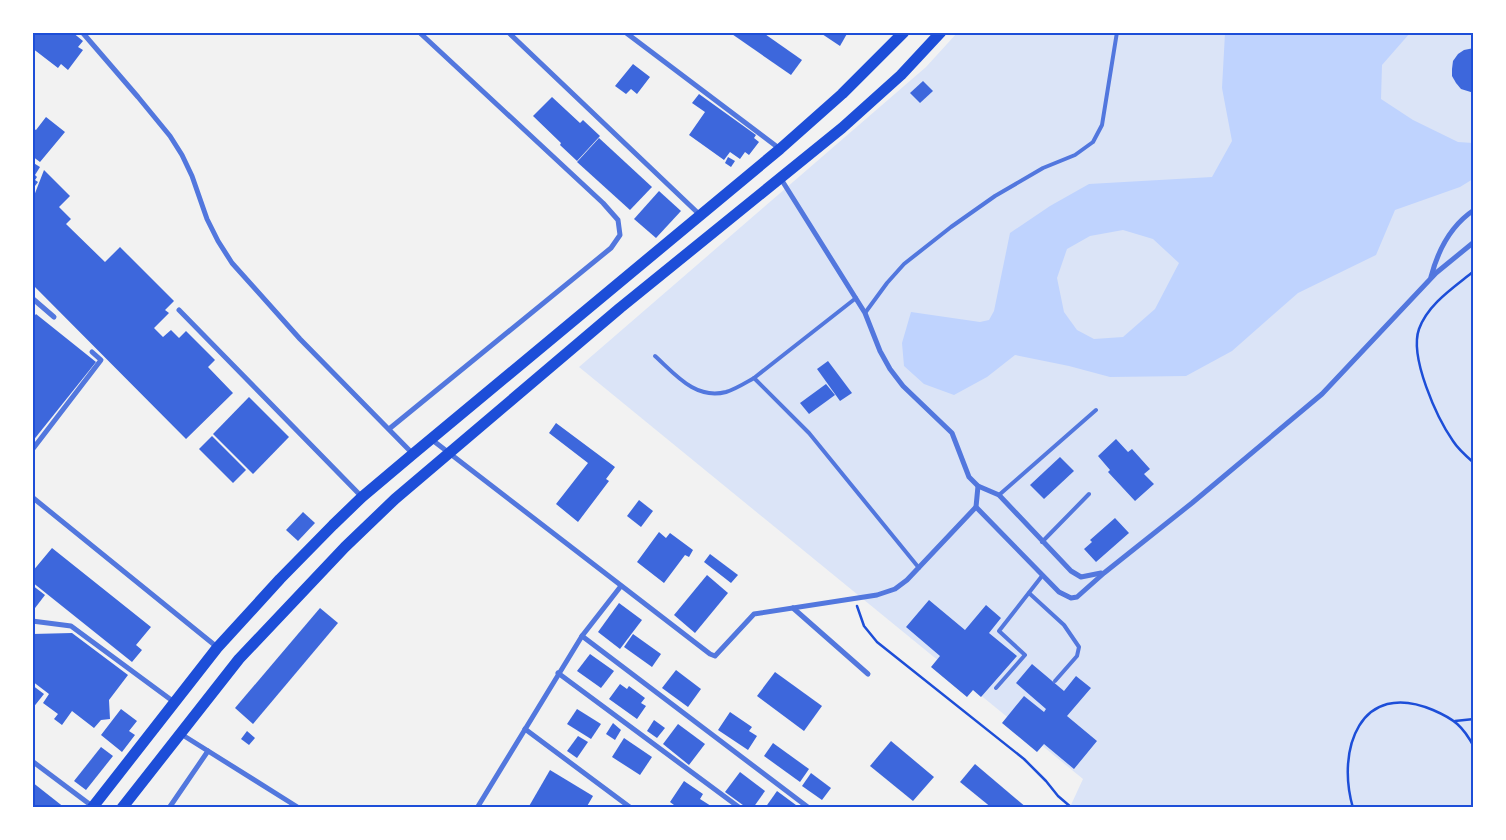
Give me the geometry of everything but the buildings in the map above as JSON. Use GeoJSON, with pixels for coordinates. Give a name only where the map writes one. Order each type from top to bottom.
{"type":"FeatureCollection","features":[{"type":"Feature","properties":{"kind":"main road"},"geometry":{"type":"LineString","coordinates":[[92,807],[217,648],[280,579],[362,497],[780,149],[848,88],[904,32]]}},
{"type":"Feature","properties":{"kind":"main road"},"geometry":{"type":"LineString","coordinates":[[122,808],[240,659],[269,626],[345,547],[395,499],[448,452],[620,308],[781,179],[872,102],[901,75],[941,32]]}},
{"type":"Feature","properties":{"kind":"street"},"geometry":{"type":"LineString","coordinates":[[82,32],[170,136],[192,176],[207,219],[232,263],[300,339],[413,454]]}},
{"type":"Feature","properties":{"kind":"street"},"geometry":{"type":"LineString","coordinates":[[389,429],[611,248],[620,235],[618,220],[603,203],[419,32]]}},
{"type":"Feature","properties":{"kind":"street"},"geometry":{"type":"LineString","coordinates":[[508,32],[701,216]]}},
{"type":"Feature","properties":{"kind":"street"},"geometry":{"type":"LineString","coordinates":[[625,32],[780,149]]}},
{"type":"Feature","properties":{"kind":"street"},"geometry":{"type":"LineString","coordinates":[[781,179],[865,313],[880,351],[890,370],[903,386],[952,433],[969,477],[978,486],[999,495],[1065,566],[1077,576],[1085,577],[1104,573]]}},
{"type":"Feature","properties":{"kind":"street"},"geometry":{"type":"LineString","coordinates":[[1431,280],[1437,257],[1448,236],[1463,218],[1474,210]]}},
{"type":"Feature","properties":{"kind":"street"},"geometry":{"type":"LineString","coordinates":[[976,507],[1042,576],[1066,596],[1074,598],[1192,503],[1322,394],[1436,273],[1474,242]]}},
{"type":"Feature","properties":{"kind":"street"},"geometry":{"type":"LineString","coordinates":[[32,298],[54,317]]}},
{"type":"Feature","properties":{"kind":"street"},"geometry":{"type":"LineString","coordinates":[[179,310],[362,497]]}},
{"type":"Feature","properties":{"kind":"street"},"geometry":{"type":"LineString","coordinates":[[32,450],[102,360],[92,352]]}},
{"type":"Feature","properties":{"kind":"street"},"geometry":{"type":"LineString","coordinates":[[431,440],[715,656],[754,614],[856,600],[894,589],[919,568],[976,507],[978,486]]}},
{"type":"Feature","properties":{"kind":"street"},"geometry":{"type":"LineString","coordinates":[[32,497],[217,648]]}},
{"type":"Feature","properties":{"kind":"street"},"geometry":{"type":"LineString","coordinates":[[477,808],[582,636],[621,586]]}},
{"type":"Feature","properties":{"kind":"street"},"geometry":{"type":"LineString","coordinates":[[793,608],[868,674]]}},
{"type":"Feature","properties":{"kind":"street"},"geometry":{"type":"LineString","coordinates":[[32,621],[71,626],[174,702]]}},
{"type":"Feature","properties":{"kind":"street"},"geometry":{"type":"LineString","coordinates":[[582,636],[809,808]]}},
{"type":"Feature","properties":{"kind":"street"},"geometry":{"type":"LineString","coordinates":[[558,673],[740,808]]}},
{"type":"Feature","properties":{"kind":"street"},"geometry":{"type":"LineString","coordinates":[[525,729],[631,808]]}},
{"type":"Feature","properties":{"kind":"street"},"geometry":{"type":"LineString","coordinates":[[180,734],[299,808]]}},
{"type":"Feature","properties":{"kind":"street"},"geometry":{"type":"LineString","coordinates":[[169,808],[208,751]]}},
{"type":"Feature","properties":{"kind":"street"},"geometry":{"type":"LineString","coordinates":[[32,761],[92,807]]}},
{"type":"Feature","properties":{"kind":"lane"},"geometry":{"type":"LineString","coordinates":[[865,313],[886,283],[904,264],[951,227],[996,196],[1043,168],[1075,154],[1093,142],[1102,125],[1116,32]]}},
{"type":"Feature","properties":{"kind":"lane"},"geometry":{"type":"LineString","coordinates":[[655,356],[688,385],[703,393],[727,392],[754,378],[856,298]]}},
{"type":"Feature","properties":{"kind":"lane"},"geometry":{"type":"LineString","coordinates":[[754,378],[809,433],[919,568]]}},
{"type":"Feature","properties":{"kind":"lane"},"geometry":{"type":"LineString","coordinates":[[999,495],[1096,410]]}},
{"type":"Feature","properties":{"kind":"lane"},"geometry":{"type":"LineString","coordinates":[[1042,542],[1089,494]]}},
{"type":"Feature","properties":{"kind":"lane"},"geometry":{"type":"LineString","coordinates":[[996,688],[1025,654],[999,631],[1042,576]]}},
{"type":"Feature","properties":{"kind":"lane"},"geometry":{"type":"LineString","coordinates":[[1029,593],[1064,625],[1076,640],[1080,649],[1077,656],[1055,681]]}},
{"type":"Feature","properties":{"kind":"path"},"geometry":{"type":"LineString","coordinates":[[1474,272],[1432,308],[1418,331],[1422,373],[1434,406],[1454,442],[1474,463]]}},
{"type":"Feature","properties":{"kind":"path"},"geometry":{"type":"LineString","coordinates":[[856,600],[864,626],[877,642],[1024,759],[1058,796],[1072,808]]}},
{"type":"Feature","properties":{"kind":"path"},"geometry":{"type":"LineString","coordinates":[[1353,808],[1347,779],[1348,756],[1353,738],[1368,714],[1374,710],[1400,703],[1426,707],[1455,721],[1467,734],[1474,747]]}},
{"type":"Feature","properties":{"kind":"path"},"geometry":{"type":"LineString","coordinates":[[1455,721],[1474,719]]}},
{"type":"Feature","properties":{"kind":"shaded area"},"geometry":{"type":"Polygon","coordinates":[[[957,33],[1473,33],[1473,807],[1070,807],[1083,779],[579,367],[926,67],[957,33]]]}},
{"type":"Feature","properties":{"kind":"water"},"geometry":{"type":"Polygon","coordinates":[[[1225,33],[1410,33],[1382,65],[1381,99],[1413,120],[1458,142],[1473,143],[1473,179],[1460,187],[1395,210],[1376,255],[1298,293],[1232,351],[1186,376],[1110,377],[1015,355],[987,377],[954,395],[924,384],[904,366],[902,343],[911,312],[980,322],[989,320],[994,311],[1010,233],[1050,206],[1089,184],[1212,177],[1232,141],[1222,88],[1225,33]],[[1123,230],[1090,236],[1067,249],[1057,278],[1064,312],[1077,330],[1094,339],[1123,337],[1155,309],[1179,263],[1153,239],[1123,230]]]}}]}
